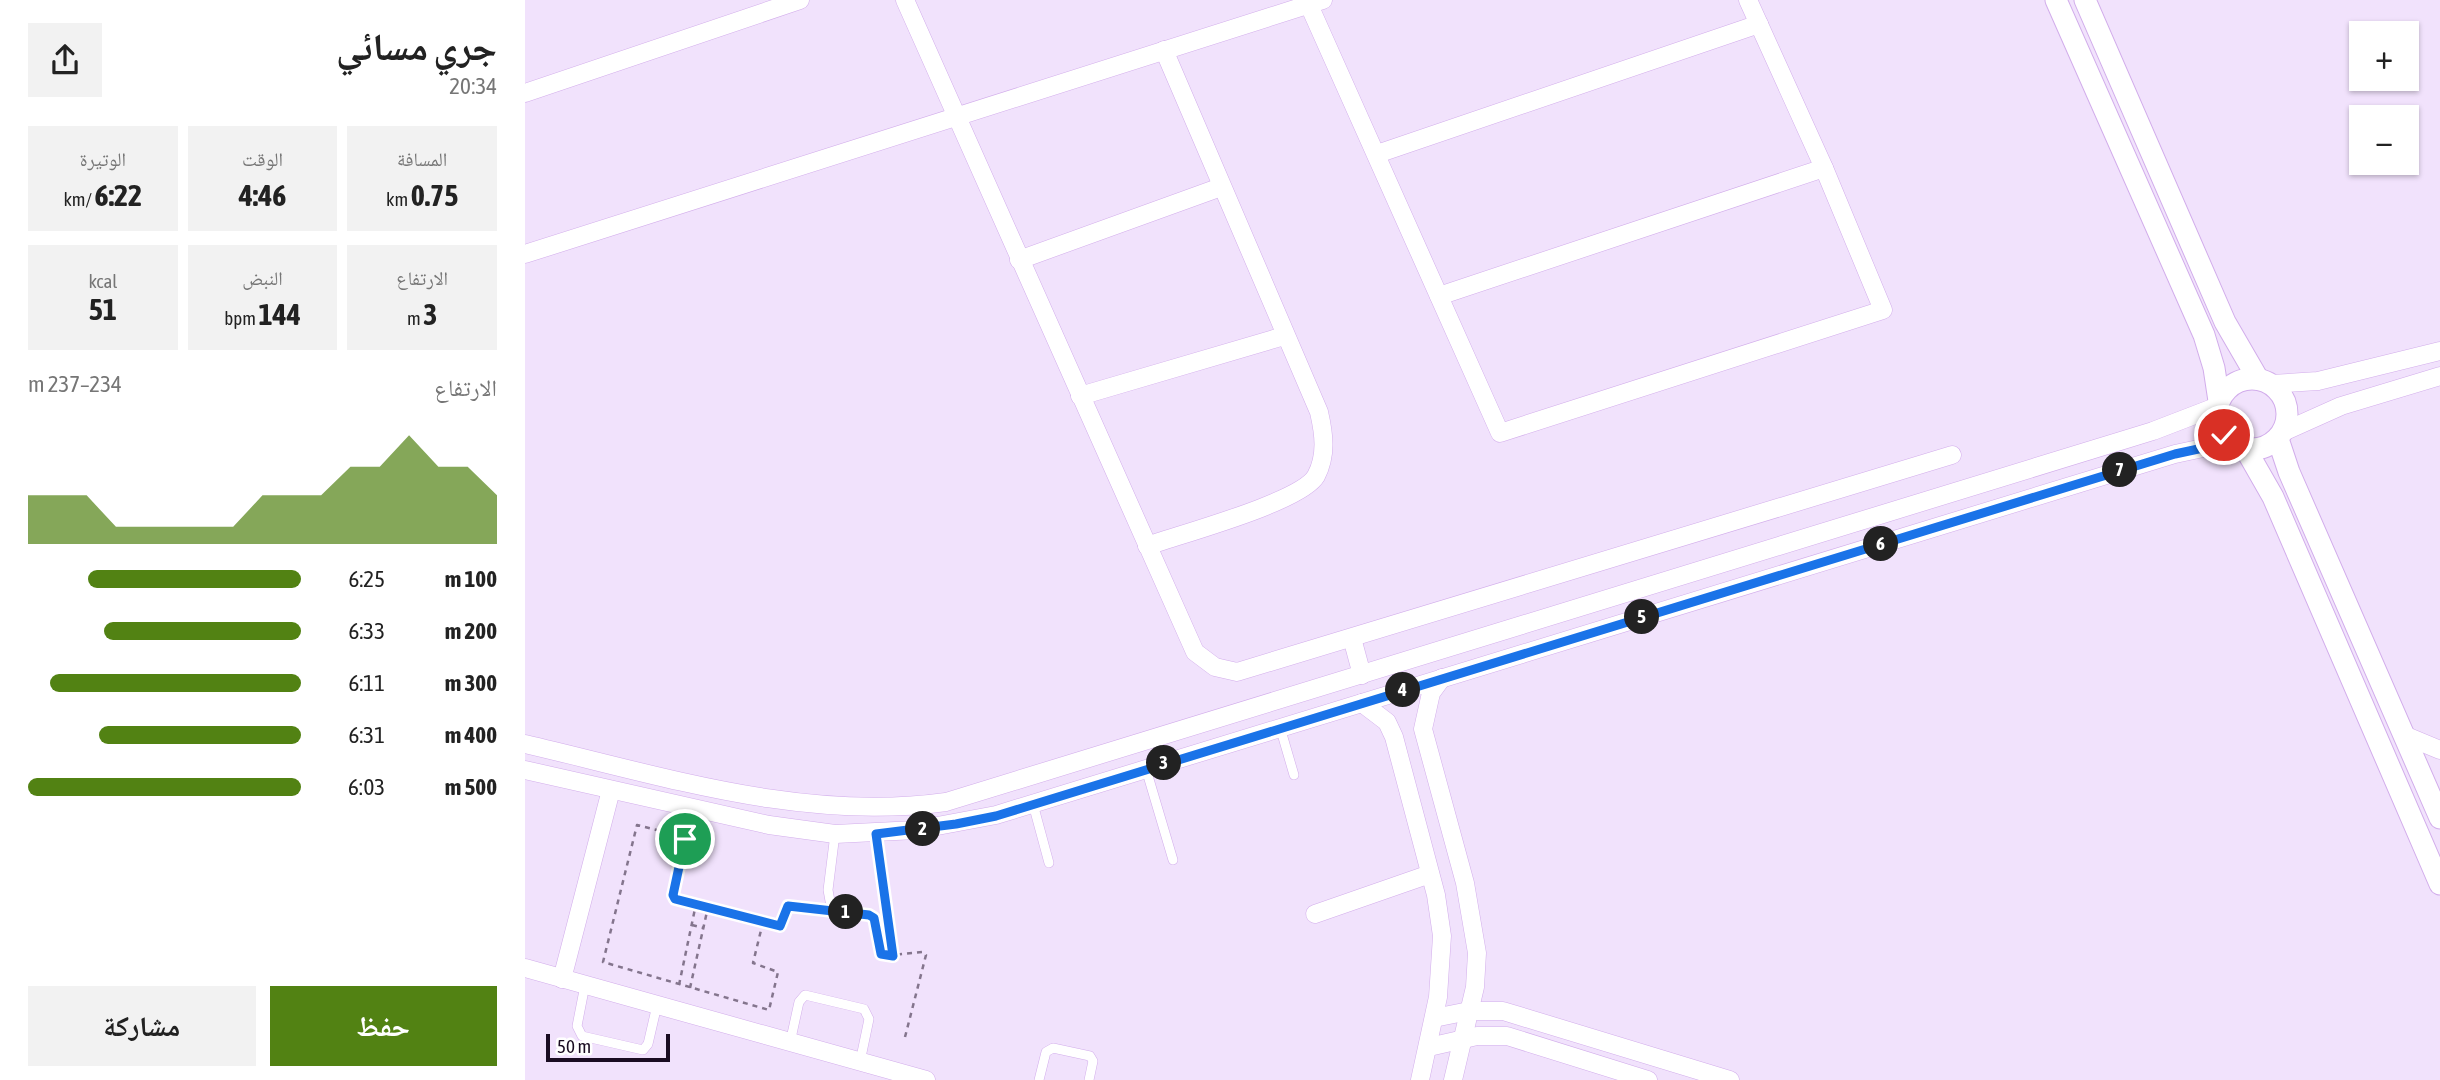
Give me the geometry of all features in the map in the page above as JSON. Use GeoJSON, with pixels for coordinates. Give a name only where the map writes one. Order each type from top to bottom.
{"type":"FeatureCollection","features":[{"type":"Feature","properties":{"kind":"street"},"geometry":{"type":"LineString","coordinates":[[525,93],[800,0]]}},
{"type":"Feature","properties":{"kind":"street"},"geometry":{"type":"LineString","coordinates":[[905,0],[1195,652],[1215,667],[1237,672],[1952,455]]}},
{"type":"Feature","properties":{"kind":"street"},"geometry":{"type":"LineString","coordinates":[[525,254],[956,119],[1316,2],[1377,154],[1500,433],[1883,310],[1824,168],[1748,0]]}},
{"type":"Feature","properties":{"kind":"street"},"geometry":{"type":"LineString","coordinates":[[2056,0],[2204,335],[2214,368],[2219,426],[2238,445],[2273,497],[2440,884]]}},
{"type":"Feature","properties":{"kind":"street"},"geometry":{"type":"LineString","coordinates":[[2085,0],[2225,322],[2265,382],[2285,401],[2288,411],[2280,435],[2289,471],[2440,818]]}},
{"type":"Feature","properties":{"kind":"street"},"geometry":{"type":"LineString","coordinates":[[1377,154],[1759,24]]}},
{"type":"Feature","properties":{"kind":"street"},"geometry":{"type":"LineString","coordinates":[[1147,546],[1294,496],[1315,478],[1323,457],[1325,438],[1322,425],[1164,50]]}},
{"type":"Feature","properties":{"kind":"street"},"geometry":{"type":"LineString","coordinates":[[1439,296],[1824,168]]}},
{"type":"Feature","properties":{"kind":"street"},"geometry":{"type":"LineString","coordinates":[[1019,260],[1221,187]]}},
{"type":"Feature","properties":{"kind":"street"},"geometry":{"type":"LineString","coordinates":[[1080,396],[1284,336]]}},
{"type":"Feature","properties":{"kind":"street"},"geometry":{"type":"LineString","coordinates":[[525,744],[708,786],[833,807],[871,809],[946,802],[2140,435],[2218,404],[2231,386],[2239,381],[2318,381],[2440,351]]}},
{"type":"Feature","properties":{"kind":"street"},"geometry":{"type":"LineString","coordinates":[[525,770],[769,825],[835,834],[876,834],[956,824],[1033,804],[2175,454],[2238,445],[2268,445],[2280,435],[2341,406],[2440,376]]}},
{"type":"Feature","properties":{"kind":"street"},"geometry":{"type":"LineString","coordinates":[[1493,632],[1502,660]]}},
{"type":"Feature","properties":{"kind":"street"},"geometry":{"type":"LineString","coordinates":[[1352,638],[1361,675]]}},
{"type":"Feature","properties":{"kind":"street"},"geometry":{"type":"LineString","coordinates":[[1442,678],[1431,693],[1425,710],[1423,729],[1474,930],[1477,970],[1453,1080]]}},
{"type":"Feature","properties":{"kind":"street"},"geometry":{"type":"LineString","coordinates":[[1307,692],[1315,716]]}},
{"type":"Feature","properties":{"kind":"street"},"geometry":{"type":"LineString","coordinates":[[1362,703],[1387,722],[1394,737],[1430,874],[1442,936],[1441,977],[1429,1047],[1420,1080]]}},
{"type":"Feature","properties":{"kind":"street"},"geometry":{"type":"LineString","coordinates":[[2404,735],[2440,750]]}},
{"type":"Feature","properties":{"kind":"street"},"geometry":{"type":"LineString","coordinates":[[701,810],[708,786]]}},
{"type":"Feature","properties":{"kind":"street"},"geometry":{"type":"LineString","coordinates":[[562,979],[611,790]]}},
{"type":"Feature","properties":{"kind":"street"},"geometry":{"type":"LineString","coordinates":[[1315,915],[1430,874]]}},
{"type":"Feature","properties":{"kind":"street"},"geometry":{"type":"LineString","coordinates":[[525,968],[926,1080]]}},
{"type":"Feature","properties":{"kind":"street"},"geometry":{"type":"LineString","coordinates":[[1434,1018],[1469,1011],[1503,1011],[1730,1080]]}},
{"type":"Feature","properties":{"kind":"street"},"geometry":{"type":"LineString","coordinates":[[1429,1047],[1463,1038],[1507,1036],[1648,1080]]}},
{"type":"Feature","properties":{"kind":"lane"},"geometry":{"type":"LineString","coordinates":[[1280,727],[1294,775]]}},
{"type":"Feature","properties":{"kind":"lane"},"geometry":{"type":"LineString","coordinates":[[1146,769],[1173,860]]}},
{"type":"Feature","properties":{"kind":"lane"},"geometry":{"type":"LineString","coordinates":[[1033,804],[1049,863]]}},
{"type":"Feature","properties":{"kind":"lane"},"geometry":{"type":"LineString","coordinates":[[830,901],[828,890],[835,834]]}},
{"type":"Feature","properties":{"kind":"lane"},"geometry":{"type":"LineString","coordinates":[[585,985],[576,1026],[582,1036],[643,1050],[648,1044],[657,1005]]}},
{"type":"Feature","properties":{"kind":"lane"},"geometry":{"type":"LineString","coordinates":[[790,1043],[799,1002],[805,995],[864,1009],[869,1019],[860,1062]]}},
{"type":"Feature","properties":{"kind":"lane"},"geometry":{"type":"LineString","coordinates":[[1039,1080],[1046,1052],[1053,1048],[1090,1056],[1093,1061],[1089,1080]]}},
{"type":"Feature","properties":{"kind":"path"},"geometry":{"type":"LineString","coordinates":[[764,922],[753,962],[778,972],[769,1010],[604,963],[637,825],[684,836],[673,895],[677,899],[782,925],[788,906],[869,915],[874,918],[881,954],[893,956],[923,952],[926,955],[904,1041]]}},
{"type":"Feature","properties":{"kind":"path"},"geometry":{"type":"LineString","coordinates":[[876,834],[893,956]]}},
{"type":"Feature","properties":{"kind":"path"},"geometry":{"type":"LineString","coordinates":[[678,985],[696,904]]}},
{"type":"Feature","properties":{"kind":"path"},"geometry":{"type":"LineString","coordinates":[[690,988],[708,908]]}},
{"type":"Feature","properties":{"kind":"path"},"geometry":{"type":"LineString","coordinates":[[692,925],[704,928]]}},
{"type":"Feature","properties":{"kind":"route"},"geometry":{"type":"LineString","coordinates":[[685,839],[673,895],[675,899],[780,926],[788,906],[869,915],[874,918],[881,954],[893,956],[876,834],[996,816],[2175,454],[2231,442],[2224,435]]}}]}
